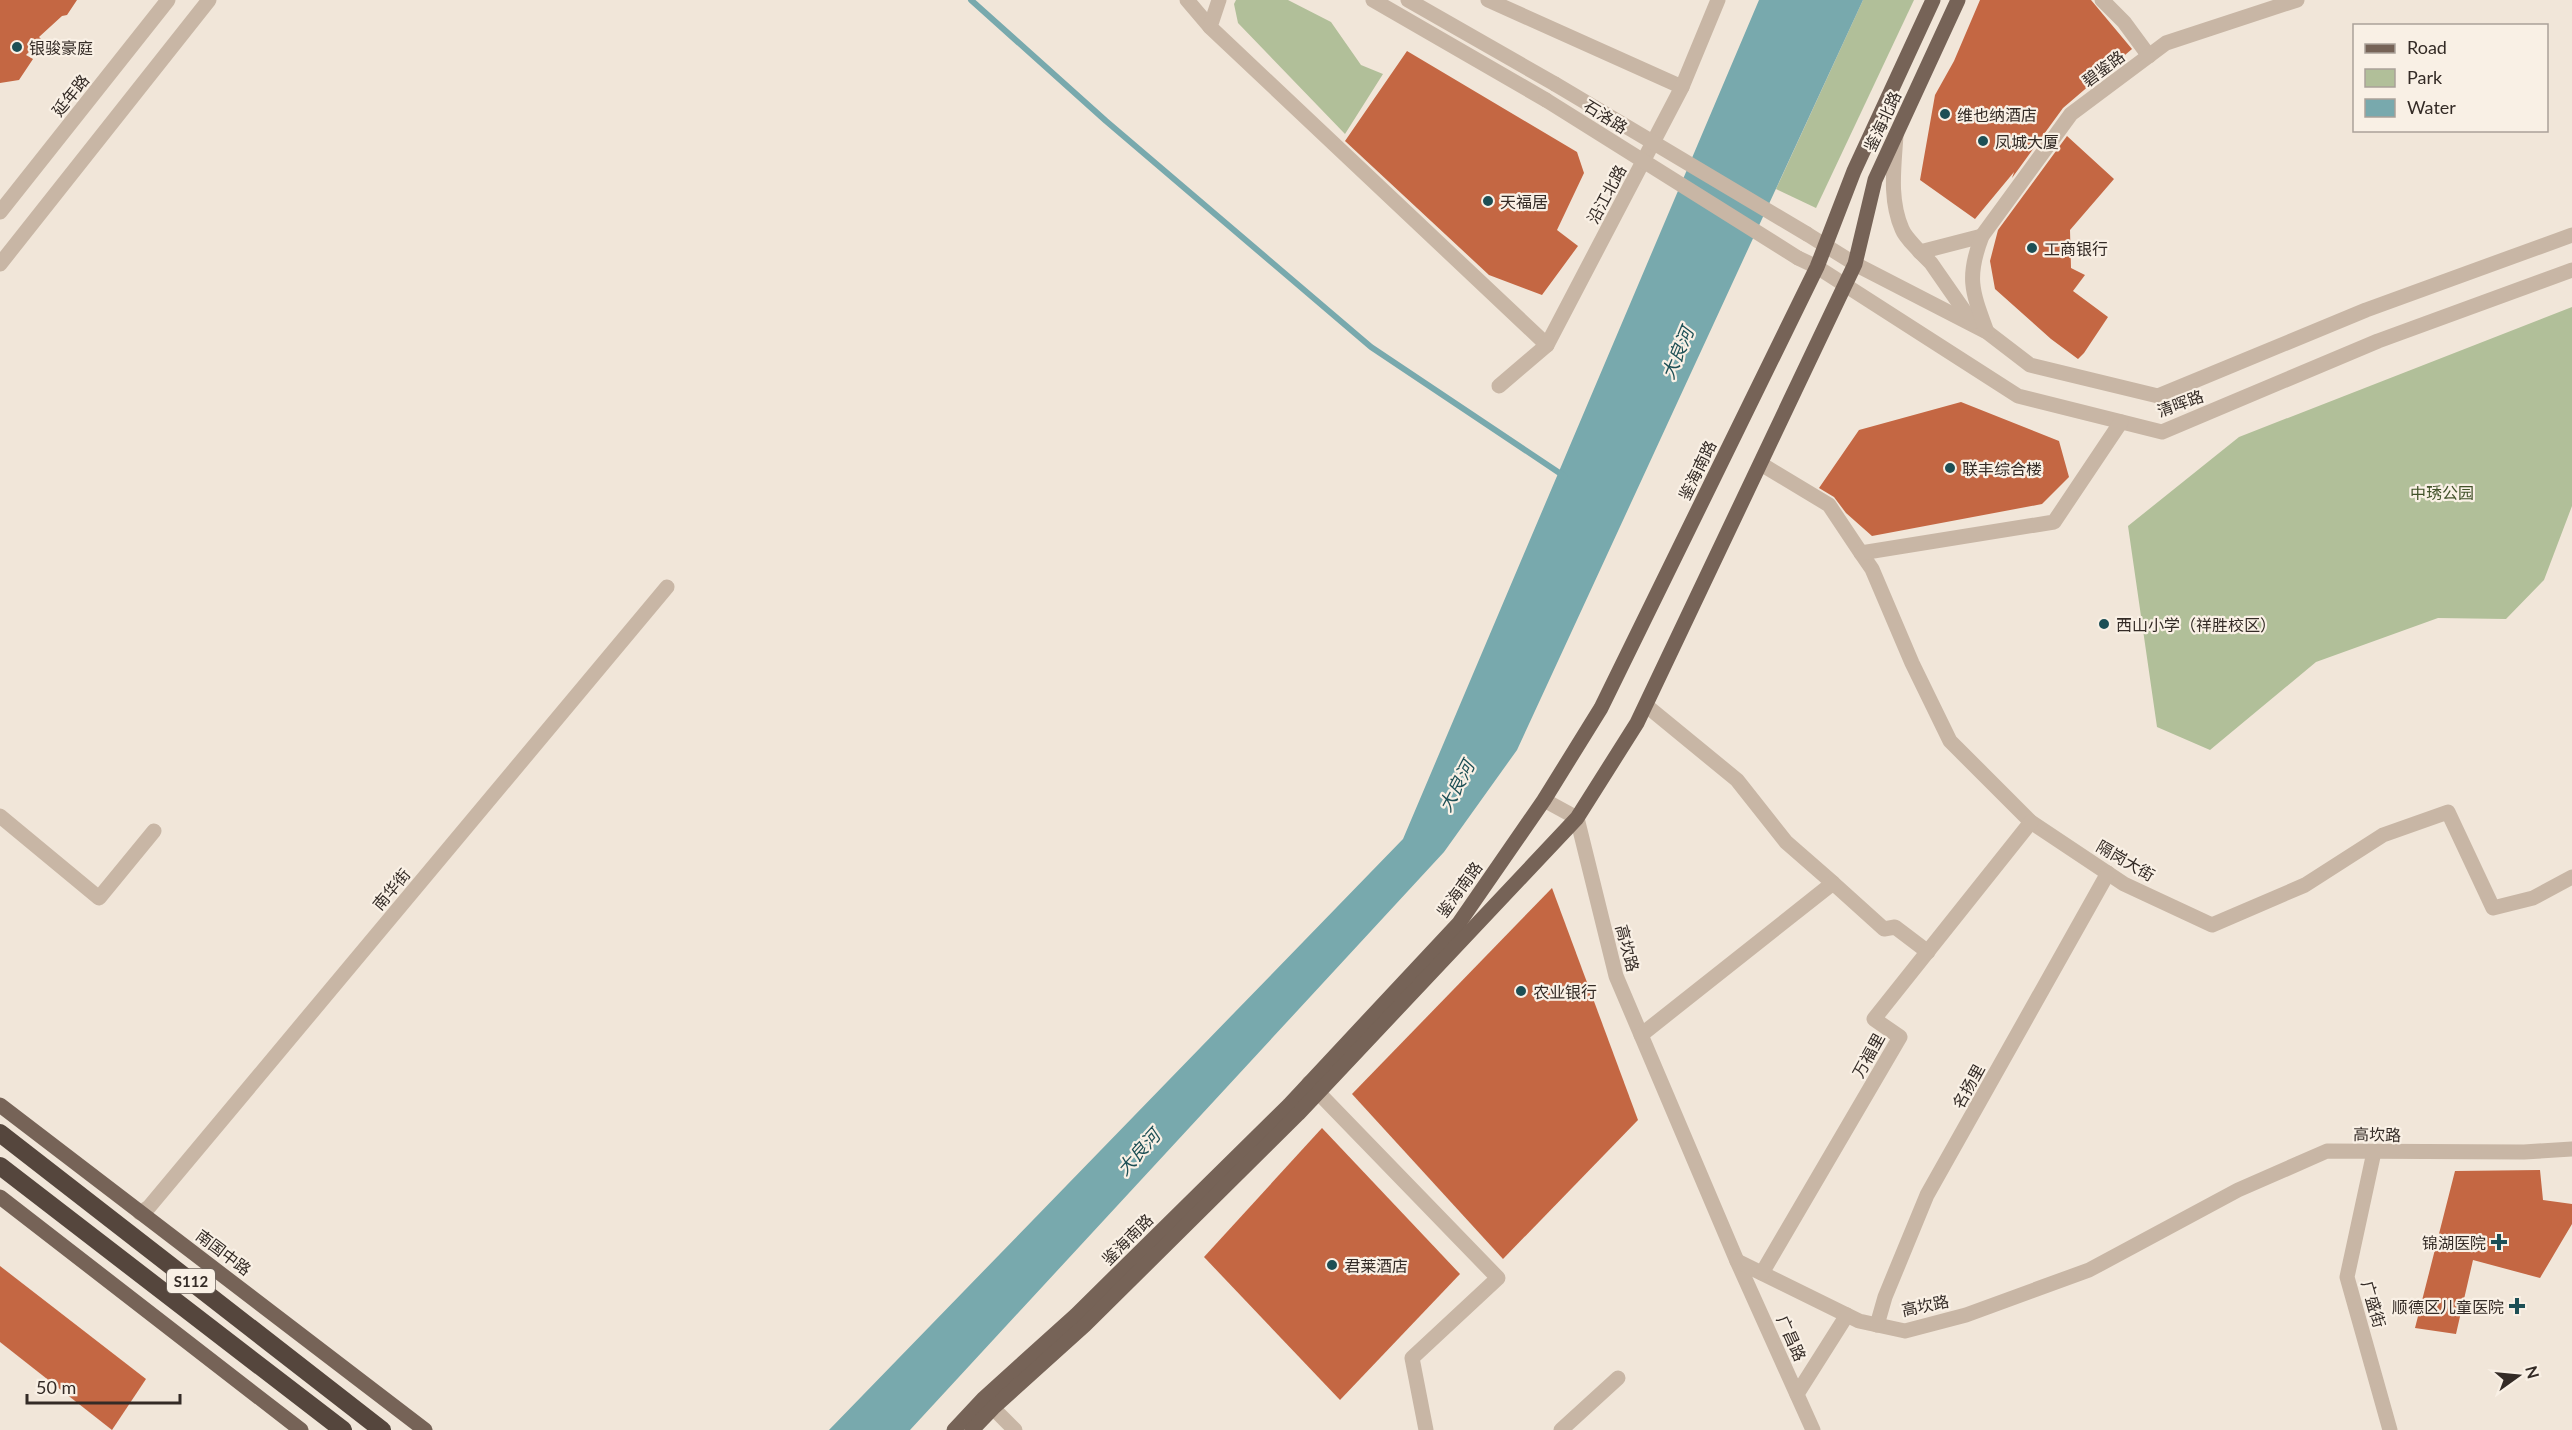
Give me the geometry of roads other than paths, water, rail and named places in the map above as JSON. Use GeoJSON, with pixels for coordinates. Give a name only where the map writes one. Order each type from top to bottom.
{"type":"FeatureCollection","features":[{"type":"Feature","properties":{"kind":"highway","name":"S112"},"geometry":{"type":"LineString","coordinates":[[0,1133],[382,1430]]}},
{"type":"Feature","properties":{"kind":"highway","name":"S112"},"geometry":{"type":"LineString","coordinates":[[0,1166],[343,1430]]}},
{"type":"Feature","properties":{"kind":"main road","name":"鉴海北路"},"geometry":{"type":"LineString","coordinates":[[1825,246],[1854,171],[1934,0]]}},
{"type":"Feature","properties":{"kind":"main road","name":"鉴海北路"},"geometry":{"type":"LineString","coordinates":[[1855,264],[1875,180],[1958,0]]}},
{"type":"Feature","properties":{"kind":"main road","name":"鉴海南路"},"geometry":{"type":"LineString","coordinates":[[954,1430],[983,1399],[1077,1315],[1314,1088],[1459,923],[1544,800],[1601,708],[1817,267],[1825,246]]}},
{"type":"Feature","properties":{"kind":"main road","name":"鉴海南路"},"geometry":{"type":"LineString","coordinates":[[972,1430],[993,1408],[1085,1325],[1577,818],[1637,723],[1855,264]]}},
{"type":"Feature","properties":{"kind":"main road","name":"南国中路"},"geometry":{"type":"LineString","coordinates":[[0,1105],[424,1430]]}},
{"type":"Feature","properties":{"kind":"main road"},"geometry":{"type":"LineString","coordinates":[[0,1197],[301,1430]]}},
{"type":"Feature","properties":{"kind":"street","name":"延年路"},"geometry":{"type":"LineString","coordinates":[[0,212],[168,0]]}},
{"type":"Feature","properties":{"kind":"street"},"geometry":{"type":"LineString","coordinates":[[0,264],[209,0]]}},
{"type":"Feature","properties":{"kind":"street"},"geometry":{"type":"LineString","coordinates":[[1187,0],[1210,27],[1548,345]]}},
{"type":"Feature","properties":{"kind":"street"},"geometry":{"type":"LineString","coordinates":[[1210,27],[1219,0]]}},
{"type":"Feature","properties":{"kind":"street","name":"石洛路"},"geometry":{"type":"LineString","coordinates":[[1373,0],[1546,100],[1798,258],[1817,267]]}},
{"type":"Feature","properties":{"kind":"street","name":"石洛路"},"geometry":{"type":"LineString","coordinates":[[1408,0],[1555,84],[1825,246]]}},
{"type":"Feature","properties":{"kind":"street"},"geometry":{"type":"LineString","coordinates":[[1488,0],[1682,87]]}},
{"type":"Feature","properties":{"kind":"street","name":"沿江北路"},"geometry":{"type":"LineString","coordinates":[[1499,386],[1548,345],[1682,87],[1718,0]]}},
{"type":"Feature","properties":{"kind":"street"},"geometry":{"type":"LineString","coordinates":[[2102,0],[2124,22],[2149,56]]}},
{"type":"Feature","properties":{"kind":"street","name":"碧鉴路"},"geometry":{"type":"LineString","coordinates":[[1980,328],[1971,279],[1973,259],[1982,236],[2071,114],[2166,43],[2297,0]]}},
{"type":"Feature","properties":{"kind":"street"},"geometry":{"type":"LineString","coordinates":[[1897,132],[1892,190],[1902,231],[1931,263],[1980,328]]}},
{"type":"Feature","properties":{"kind":"street","name":"清晖路"},"geometry":{"type":"LineString","coordinates":[[1825,246],[1855,264],[1980,328],[2031,365],[2158,396],[2366,310],[2572,235]]}},
{"type":"Feature","properties":{"kind":"street"},"geometry":{"type":"LineString","coordinates":[[1920,252],[1982,236]]}},
{"type":"Feature","properties":{"kind":"street","name":"清晖路"},"geometry":{"type":"LineString","coordinates":[[1817,267],[2018,396],[2162,432],[2378,341],[2572,270]]}},
{"type":"Feature","properties":{"kind":"street"},"geometry":{"type":"LineString","coordinates":[[1861,553],[2054,522],[2121,422]]}},
{"type":"Feature","properties":{"kind":"street","name":"隔岗大街"},"geometry":{"type":"LineString","coordinates":[[1761,464],[1829,506],[1872,569],[1912,663],[1950,741],[2031,822],[2124,884],[2212,925],[2305,885],[2383,835],[2448,812],[2493,908],[2533,898],[2572,877]]}},
{"type":"Feature","properties":{"kind":"street","name":"南华街"},"geometry":{"type":"LineString","coordinates":[[141,1213],[164,1189],[667,587]]}},
{"type":"Feature","properties":{"kind":"street"},"geometry":{"type":"LineString","coordinates":[[1648,707],[1737,780],[1786,842],[1884,929],[1894,927],[1928,952]]}},
{"type":"Feature","properties":{"kind":"street"},"geometry":{"type":"LineString","coordinates":[[1544,800],[1577,818]]}},
{"type":"Feature","properties":{"kind":"street"},"geometry":{"type":"LineString","coordinates":[[0,816],[99,898],[154,831]]}},
{"type":"Feature","properties":{"kind":"street","name":"高坎路"},"geometry":{"type":"LineString","coordinates":[[1577,818],[1616,976],[1737,1261],[1859,1321],[1905,1331],[1966,1315],[2089,1270],[2238,1190],[2327,1151],[2524,1152],[2572,1149]]}},
{"type":"Feature","properties":{"kind":"street","name":"万福里"},"geometry":{"type":"LineString","coordinates":[[1762,1273],[1900,1037],[1874,1019],[2031,822]]}},
{"type":"Feature","properties":{"kind":"street","name":"名扬里"},"geometry":{"type":"LineString","coordinates":[[1877,1325],[1927,1195],[2108,873]]}},
{"type":"Feature","properties":{"kind":"street"},"geometry":{"type":"LineString","coordinates":[[1641,1035],[1833,883]]}},
{"type":"Feature","properties":{"kind":"street"},"geometry":{"type":"LineString","coordinates":[[1314,1088],[1498,1278],[1412,1358],[1426,1430]]}},
{"type":"Feature","properties":{"kind":"street","name":"广盛街"},"geometry":{"type":"LineString","coordinates":[[2374,1152],[2348,1277],[2390,1430]]}},
{"type":"Feature","properties":{"kind":"street","name":"广昌路"},"geometry":{"type":"LineString","coordinates":[[1737,1261],[1814,1430]]}},
{"type":"Feature","properties":{"kind":"street"},"geometry":{"type":"LineString","coordinates":[[1797,1394],[1847,1315]]}},
{"type":"Feature","properties":{"kind":"street"},"geometry":{"type":"LineString","coordinates":[[1561,1430],[1618,1378]]}},
{"type":"Feature","properties":{"kind":"street"},"geometry":{"type":"LineString","coordinates":[[993,1408],[1015,1430]]}},
{"type":"Feature","properties":{"kind":"water","name":"大良河"},"geometry":{"type":"Polygon","coordinates":[[[1759,0],[1863,0],[1517,750],[1444,852],[910,1430],[829,1430],[1403,839],[1759,0]]]}},
{"type":"Feature","properties":{"kind":"waterway"},"geometry":{"type":"LineString","coordinates":[[971,0],[1106,121],[1371,347],[1564,476]]}},
{"type":"Feature","properties":{"kind":"place","name":"银骏豪庭"},"geometry":{"type":"Point","coordinates":[17,47]}},
{"type":"Feature","properties":{"kind":"place","name":"维也纳酒店"},"geometry":{"type":"Point","coordinates":[1945,114]}},
{"type":"Feature","properties":{"kind":"place","name":"凤城大厦"},"geometry":{"type":"Point","coordinates":[1983,141]}},
{"type":"Feature","properties":{"kind":"place","name":"天福居"},"geometry":{"type":"Point","coordinates":[1488,201]}},
{"type":"Feature","properties":{"kind":"place","name":"工商银行"},"geometry":{"type":"Point","coordinates":[2032,248]}},
{"type":"Feature","properties":{"kind":"place","name":"联丰综合楼"},"geometry":{"type":"Point","coordinates":[1950,468]}},
{"type":"Feature","properties":{"kind":"place","name":"西山小学（祥胜校区）"},"geometry":{"type":"Point","coordinates":[2104,624]}},
{"type":"Feature","properties":{"kind":"place","name":"农业银行"},"geometry":{"type":"Point","coordinates":[1521,991]}},
{"type":"Feature","properties":{"kind":"place","name":"锦湖医院"},"geometry":{"type":"Point","coordinates":[2499,1242]}},
{"type":"Feature","properties":{"kind":"place","name":"君莱酒店"},"geometry":{"type":"Point","coordinates":[1332,1265]}},
{"type":"Feature","properties":{"kind":"place","name":"顺德区儿童医院"},"geometry":{"type":"Point","coordinates":[2517,1306]}},
{"type":"Feature","properties":{"kind":"park label","name":"中琇公园"},"geometry":{"type":"Point","coordinates":[2442,492]}}]}
